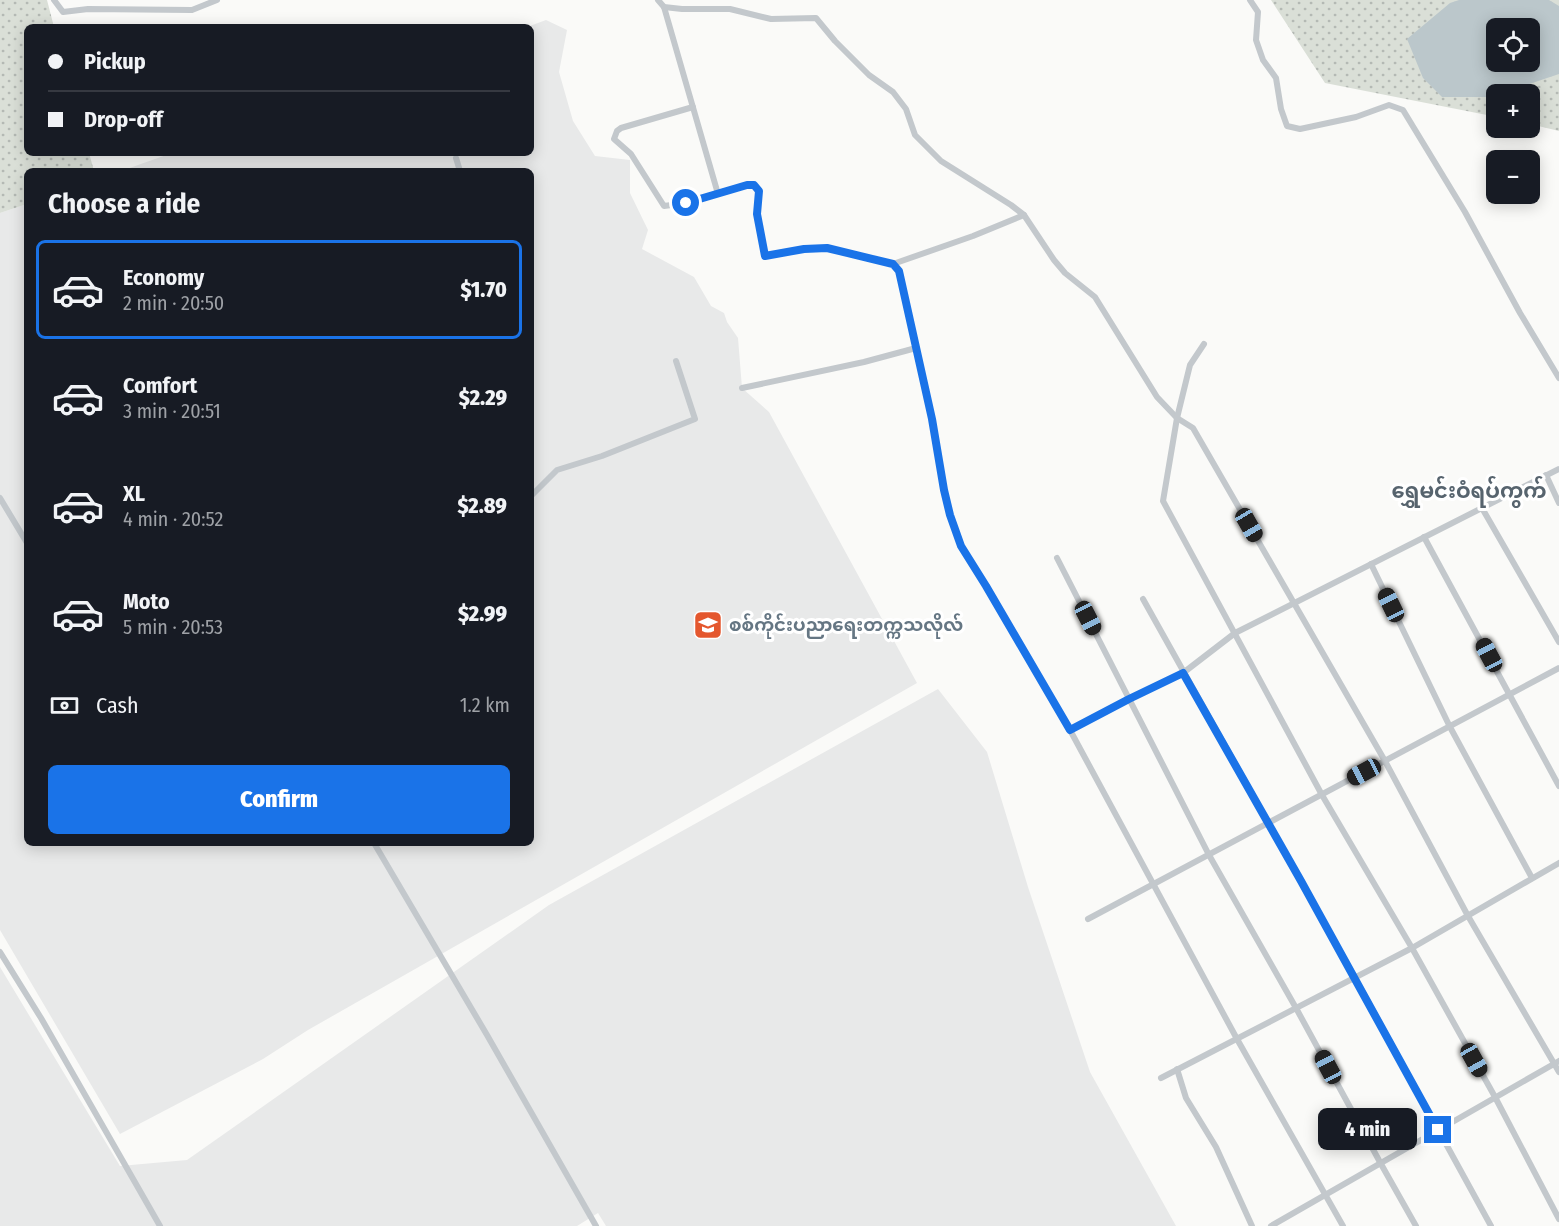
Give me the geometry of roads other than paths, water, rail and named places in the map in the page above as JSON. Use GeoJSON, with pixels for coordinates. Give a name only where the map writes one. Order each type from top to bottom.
{"type":"FeatureCollection","features":[{"type":"Feature","properties":{"kind":"street"},"geometry":{"type":"LineString","coordinates":[[54,0],[63,12],[88,9],[192,10],[218,0]]}},
{"type":"Feature","properties":{"kind":"street"},"geometry":{"type":"LineString","coordinates":[[658,0],[664,7],[718,194]]}},
{"type":"Feature","properties":{"kind":"street"},"geometry":{"type":"LineString","coordinates":[[1250,0],[1258,12],[1256,40],[1263,60],[1276,78],[1281,109],[1287,126],[1300,129],[1356,117],[1389,105],[1403,110],[1465,212],[1520,313],[1559,378]]}},
{"type":"Feature","properties":{"kind":"street"},"geometry":{"type":"LineString","coordinates":[[664,7],[730,9],[771,19],[816,18],[869,75],[893,93],[906,110],[915,135],[941,161],[1024,215],[1065,273],[1095,297],[1157,397],[1177,418],[1193,428],[1385,761],[1468,916],[1557,1062],[1559,1072]]}},
{"type":"Feature","properties":{"kind":"street"},"geometry":{"type":"LineString","coordinates":[[693,107],[621,128],[614,139],[631,154],[664,206],[686,203],[754,185],[759,191],[757,214],[765,256],[804,249],[827,248],[893,264],[973,236],[1024,215]]}},
{"type":"Feature","properties":{"kind":"street"},"geometry":{"type":"LineString","coordinates":[[456,158],[459,168]]}},
{"type":"Feature","properties":{"kind":"street"},"geometry":{"type":"LineString","coordinates":[[893,264],[899,271],[932,419],[944,490],[961,546],[1070,730],[1237,1039],[1343,1226]]}},
{"type":"Feature","properties":{"kind":"street"},"geometry":{"type":"LineString","coordinates":[[1204,344],[1190,366],[1177,418],[1163,501],[1322,795],[1412,948],[1495,1097],[1559,1219]]}},
{"type":"Feature","properties":{"kind":"street"},"geometry":{"type":"LineString","coordinates":[[742,388],[864,362],[916,348]]}},
{"type":"Feature","properties":{"kind":"street"},"geometry":{"type":"LineString","coordinates":[[534,493],[557,470],[602,456],[695,419],[676,361]]}},
{"type":"Feature","properties":{"kind":"street"},"geometry":{"type":"LineString","coordinates":[[1070,730],[1183,673],[1235,633],[1559,469]]}},
{"type":"Feature","properties":{"kind":"street"},"geometry":{"type":"LineString","coordinates":[[1546,476],[1559,503]]}},
{"type":"Feature","properties":{"kind":"street"},"geometry":{"type":"LineString","coordinates":[[0,498],[24,538]]}},
{"type":"Feature","properties":{"kind":"street"},"geometry":{"type":"LineString","coordinates":[[1482,508],[1559,642]]}},
{"type":"Feature","properties":{"kind":"street"},"geometry":{"type":"LineString","coordinates":[[1424,537],[1559,786]]}},
{"type":"Feature","properties":{"kind":"street"},"geometry":{"type":"LineString","coordinates":[[1057,558],[1209,855],[1416,1226]]}},
{"type":"Feature","properties":{"kind":"street"},"geometry":{"type":"LineString","coordinates":[[1371,564],[1450,727],[1532,878]]}},
{"type":"Feature","properties":{"kind":"street"},"geometry":{"type":"LineString","coordinates":[[1143,599],[1491,1226]]}},
{"type":"Feature","properties":{"kind":"street"},"geometry":{"type":"LineString","coordinates":[[1088,919],[1559,668]]}},
{"type":"Feature","properties":{"kind":"street"},"geometry":{"type":"LineString","coordinates":[[376,846],[596,1226]]}},
{"type":"Feature","properties":{"kind":"street"},"geometry":{"type":"LineString","coordinates":[[1161,1078],[1412,948],[1559,863]]}},
{"type":"Feature","properties":{"kind":"street"},"geometry":{"type":"LineString","coordinates":[[0,952],[41,1018],[160,1226]]}},
{"type":"Feature","properties":{"kind":"street"},"geometry":{"type":"LineString","coordinates":[[1271,1226],[1557,1062]]}},
{"type":"Feature","properties":{"kind":"street"},"geometry":{"type":"LineString","coordinates":[[1177,1069],[1186,1098],[1216,1147],[1252,1226]]}},
{"type":"Feature","properties":{"kind":"place","name":"စစ်ကိုင်းပညာရေးတက္ကသလိုလ်"},"geometry":{"type":"Point","coordinates":[708,625]}},
{"type":"Feature","properties":{"kind":"district","name":"ရွှေမင်းဝံရပ်ကွက်"},"geometry":{"type":"Point","coordinates":[1469,491]}}]}
